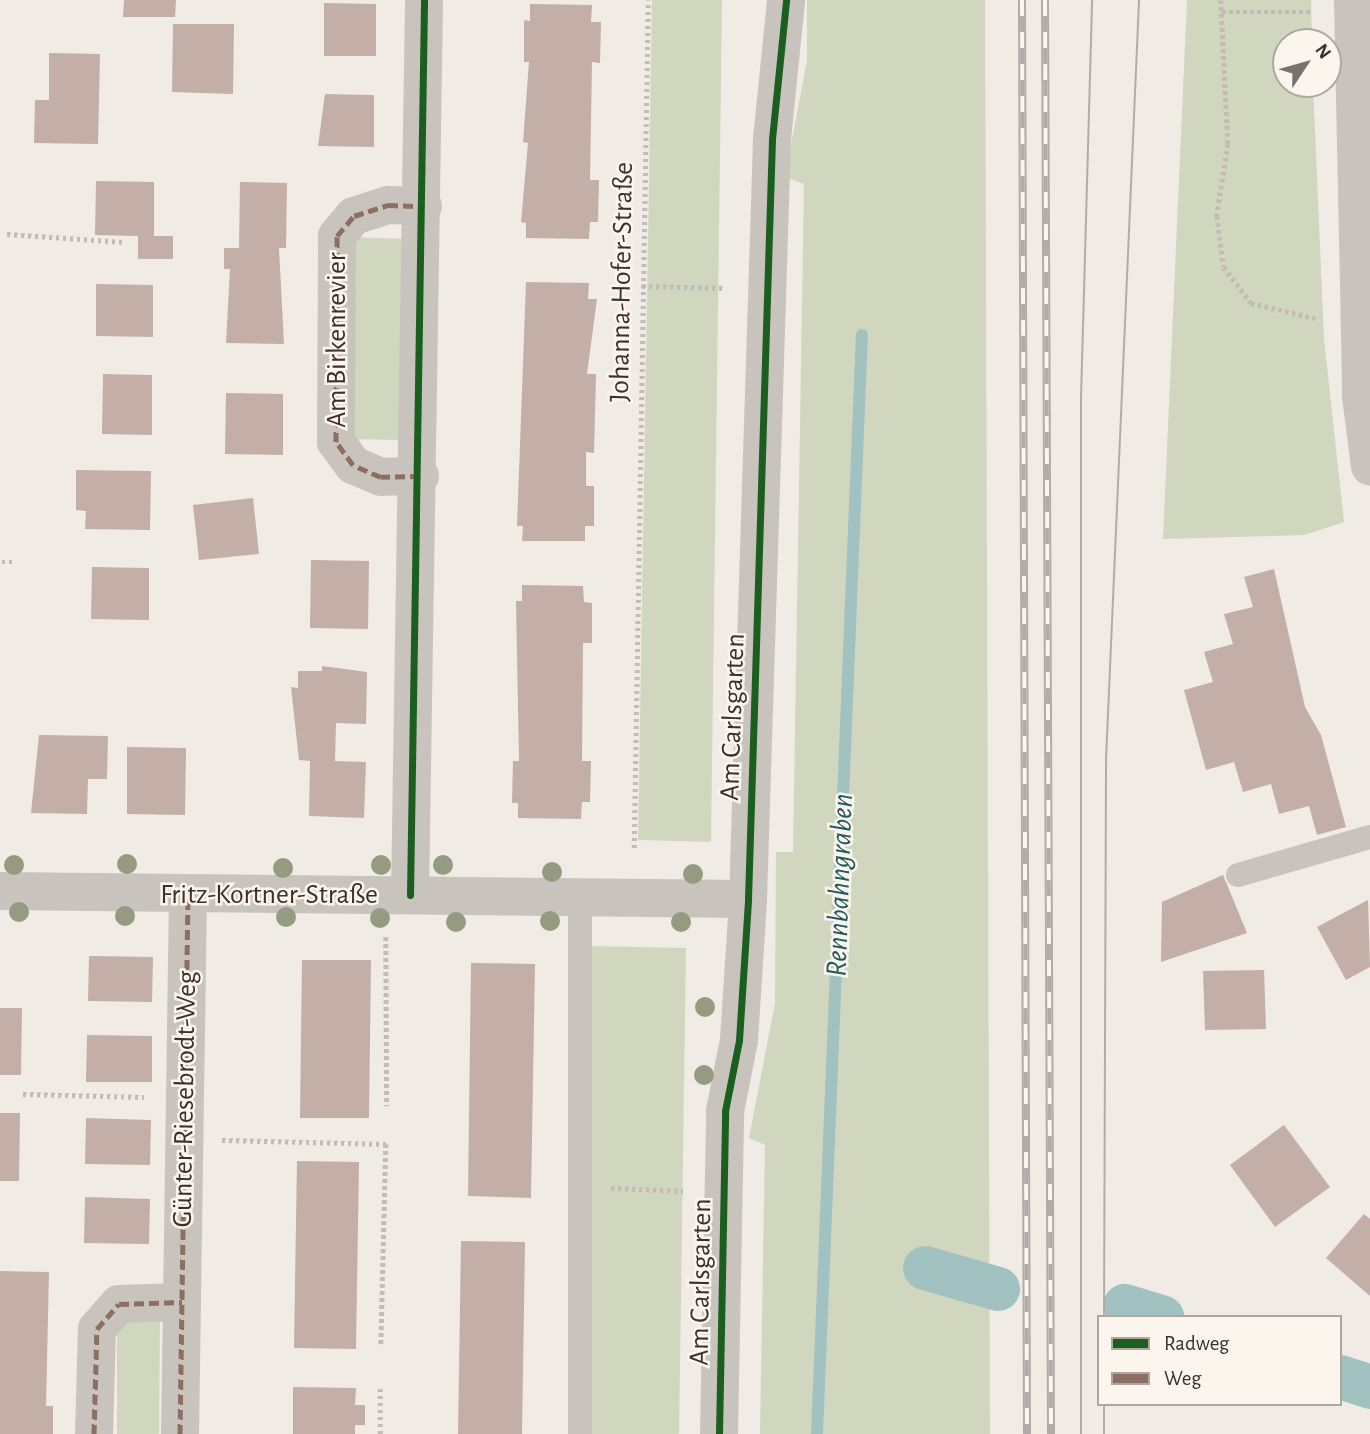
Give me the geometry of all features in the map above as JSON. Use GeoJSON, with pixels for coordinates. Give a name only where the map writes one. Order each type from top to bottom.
{"type":"FeatureCollection","features":[{"type":"Feature","properties":{"kind":"street"},"geometry":{"type":"LineString","coordinates":[[410,895],[420,477],[424,0]]}},
{"type":"Feature","properties":{"kind":"street","name":"Am Carlsgarten"},"geometry":{"type":"LineString","coordinates":[[719,1434],[725,1111],[739,1040],[748,899],[771,162],[786,0]]}},
{"type":"Feature","properties":{"kind":"street"},"geometry":{"type":"LineString","coordinates":[[1336,6],[1360,383],[1370,466]]}},
{"type":"Feature","properties":{"kind":"street","name":"Am Birkenrevier"},"geometry":{"type":"LineString","coordinates":[[420,477],[381,477],[353,465],[336,442],[337,236],[354,216],[388,205],[423,206]]}},
{"type":"Feature","properties":{"kind":"street","name":"Fritz-Kortner-Straße"},"geometry":{"type":"LineString","coordinates":[[0,891],[748,899]]}},
{"type":"Feature","properties":{"kind":"street","name":"Günter-Riesebrodt-Weg"},"geometry":{"type":"LineString","coordinates":[[180,1434],[188,895]]}},
{"type":"Feature","properties":{"kind":"street"},"geometry":{"type":"LineString","coordinates":[[94,1434],[97,1329],[119,1304],[182,1302]]}},
{"type":"Feature","properties":{"kind":"lane"},"geometry":{"type":"LineString","coordinates":[[1238,875],[1370,837]]}},
{"type":"Feature","properties":{"kind":"lane"},"geometry":{"type":"LineString","coordinates":[[580,897],[580,1434]]}},
{"type":"Feature","properties":{"kind":"path"},"geometry":{"type":"LineString","coordinates":[[1221,0],[1228,144],[1217,216],[1224,267],[1251,303],[1315,318]]}},
{"type":"Feature","properties":{"kind":"path"},"geometry":{"type":"LineString","coordinates":[[1222,12],[1336,6]]}},
{"type":"Feature","properties":{"kind":"path"},"geometry":{"type":"LineString","coordinates":[[7,234],[124,242]]}},
{"type":"Feature","properties":{"kind":"path"},"geometry":{"type":"LineString","coordinates":[[642,286],[725,288]]}},
{"type":"Feature","properties":{"kind":"path"},"geometry":{"type":"LineString","coordinates":[[2,562],[12,562]]}},
{"type":"Feature","properties":{"kind":"path"},"geometry":{"type":"LineString","coordinates":[[386,937],[387,1106]]}},
{"type":"Feature","properties":{"kind":"path"},"geometry":{"type":"LineString","coordinates":[[23,1094],[185,1098]]}},
{"type":"Feature","properties":{"kind":"path"},"geometry":{"type":"LineString","coordinates":[[185,1139],[386,1144],[381,1347]]}},
{"type":"Feature","properties":{"kind":"path"},"geometry":{"type":"LineString","coordinates":[[582,1187],[689,1191]]}},
{"type":"Feature","properties":{"kind":"path"},"geometry":{"type":"LineString","coordinates":[[380,1388],[380,1434]]}},
{"type":"Feature","properties":{"kind":"green space"},"geometry":{"type":"Polygon","coordinates":[[[652,0],[722,0],[711,842],[638,840],[652,0]]]}},
{"type":"Feature","properties":{"kind":"green space"},"geometry":{"type":"Polygon","coordinates":[[[807,0],[985,0],[990,1434],[760,1434],[765,1145],[749,1138],[775,1003],[776,852],[793,852],[804,184],[785,177],[807,60],[807,0]]]}},
{"type":"Feature","properties":{"kind":"green space"},"geometry":{"type":"Polygon","coordinates":[[[1187,0],[1311,0],[1312,28],[1272,28],[1272,98],[1314,98],[1324,339],[1344,522],[1304,535],[1163,539],[1187,0]]]}},
{"type":"Feature","properties":{"kind":"green space"},"geometry":{"type":"Polygon","coordinates":[[[352,237],[406,239],[403,440],[348,439],[352,237]]]}},
{"type":"Feature","properties":{"kind":"green space"},"geometry":{"type":"Polygon","coordinates":[[[590,946],[686,948],[679,1434],[584,1434],[590,946]]]}},
{"type":"Feature","properties":{"kind":"green space"},"geometry":{"type":"Polygon","coordinates":[[[117,1319],[160,1319],[159,1434],[117,1434],[117,1319]]]}},
{"type":"Feature","properties":{"kind":"green space"},"geometry":{"type":"Polygon","coordinates":[[[1342,1365],[1370,1375],[1370,1401],[1342,1391],[1342,1365]]]}},
{"type":"Feature","properties":{"kind":"building"},"geometry":{"type":"Polygon","coordinates":[[[124,0],[176,0],[175,17],[123,17],[124,0]]]}},
{"type":"Feature","properties":{"kind":"building"},"geometry":{"type":"Polygon","coordinates":[[[324,3],[376,4],[376,56],[324,56],[324,3]]]}},
{"type":"Feature","properties":{"kind":"building"},"geometry":{"type":"Polygon","coordinates":[[[530,4],[592,5],[591,22],[601,22],[600,63],[592,62],[590,180],[599,180],[598,222],[590,222],[589,239],[526,238],[526,223],[521,222],[528,143],[523,142],[529,62],[524,62],[524,20],[530,21],[530,4]]]}},
{"type":"Feature","properties":{"kind":"building"},"geometry":{"type":"Polygon","coordinates":[[[173,24],[234,24],[233,94],[172,92],[173,24]]]}},
{"type":"Feature","properties":{"kind":"building"},"geometry":{"type":"Polygon","coordinates":[[[49,53],[100,54],[98,144],[34,143],[35,100],[49,100],[49,53]]]}},
{"type":"Feature","properties":{"kind":"building"},"geometry":{"type":"Polygon","coordinates":[[[325,94],[374,95],[374,147],[318,146],[325,94]]]}},
{"type":"Feature","properties":{"kind":"building"},"geometry":{"type":"Polygon","coordinates":[[[96,181],[154,182],[154,236],[173,236],[173,259],[138,259],[138,236],[95,235],[96,181]]]}},
{"type":"Feature","properties":{"kind":"building"},"geometry":{"type":"Polygon","coordinates":[[[240,182],[287,183],[286,248],[279,248],[284,344],[226,343],[230,269],[224,269],[224,248],[239,248],[240,182]]]}},
{"type":"Feature","properties":{"kind":"building"},"geometry":{"type":"Polygon","coordinates":[[[526,282],[589,283],[588,299],[597,299],[587,374],[596,374],[594,453],[586,452],[586,486],[594,486],[594,526],[585,526],[585,541],[522,541],[523,526],[517,526],[526,282]]]}},
{"type":"Feature","properties":{"kind":"building"},"geometry":{"type":"Polygon","coordinates":[[[96,284],[153,285],[153,337],[96,336],[96,284]]]}},
{"type":"Feature","properties":{"kind":"building"},"geometry":{"type":"Polygon","coordinates":[[[103,374],[152,375],[152,435],[102,434],[103,374]]]}},
{"type":"Feature","properties":{"kind":"building"},"geometry":{"type":"Polygon","coordinates":[[[226,393],[283,394],[283,455],[225,454],[226,393]]]}},
{"type":"Feature","properties":{"kind":"building"},"geometry":{"type":"Polygon","coordinates":[[[76,470],[151,471],[150,530],[85,529],[86,511],[76,510],[76,470]]]}},
{"type":"Feature","properties":{"kind":"building"},"geometry":{"type":"Polygon","coordinates":[[[253,498],[259,554],[199,560],[193,505],[253,498]]]}},
{"type":"Feature","properties":{"kind":"building"},"geometry":{"type":"Polygon","coordinates":[[[311,560],[369,561],[368,629],[310,628],[311,560]]]}},
{"type":"Feature","properties":{"kind":"building"},"geometry":{"type":"Polygon","coordinates":[[[92,567],[149,568],[149,620],[91,619],[92,567]]]}},
{"type":"Feature","properties":{"kind":"building"},"geometry":{"type":"Polygon","coordinates":[[[1274,569],[1305,707],[1321,735],[1346,827],[1317,835],[1309,806],[1279,814],[1271,784],[1243,792],[1234,762],[1206,770],[1184,690],[1213,682],[1204,652],[1233,644],[1224,614],[1253,607],[1244,577],[1274,569]]]}},
{"type":"Feature","properties":{"kind":"building"},"geometry":{"type":"Polygon","coordinates":[[[522,585],[583,586],[584,602],[592,603],[592,643],[583,643],[582,761],[591,761],[590,802],[582,802],[581,819],[518,818],[518,803],[512,803],[513,761],[519,761],[516,601],[522,601],[522,585]]]}},
{"type":"Feature","properties":{"kind":"building"},"geometry":{"type":"Polygon","coordinates":[[[322,666],[367,672],[366,724],[336,723],[335,761],[366,762],[364,818],[309,816],[310,761],[299,760],[291,687],[298,688],[298,671],[322,671],[322,666]]]}},
{"type":"Feature","properties":{"kind":"building"},"geometry":{"type":"Polygon","coordinates":[[[39,735],[108,736],[107,779],[88,779],[87,814],[31,813],[39,735]]]}},
{"type":"Feature","properties":{"kind":"building"},"geometry":{"type":"Polygon","coordinates":[[[127,747],[186,748],[185,815],[127,814],[127,747]]]}},
{"type":"Feature","properties":{"kind":"building"},"geometry":{"type":"Polygon","coordinates":[[[1223,875],[1247,933],[1161,962],[1162,902],[1223,875]]]}},
{"type":"Feature","properties":{"kind":"building"},"geometry":{"type":"Polygon","coordinates":[[[1368,900],[1370,967],[1346,980],[1317,927],[1368,900]]]}},
{"type":"Feature","properties":{"kind":"building"},"geometry":{"type":"Polygon","coordinates":[[[89,956],[153,957],[152,1002],[88,1001],[89,956]]]}},
{"type":"Feature","properties":{"kind":"building"},"geometry":{"type":"Polygon","coordinates":[[[302,960],[371,960],[369,1118],[300,1118],[302,960]]]}},
{"type":"Feature","properties":{"kind":"building"},"geometry":{"type":"Polygon","coordinates":[[[471,963],[535,964],[531,1198],[468,1196],[471,963]]]}},
{"type":"Feature","properties":{"kind":"building"},"geometry":{"type":"Polygon","coordinates":[[[1264,970],[1266,1029],[1205,1030],[1203,971],[1264,970]]]}},
{"type":"Feature","properties":{"kind":"building"},"geometry":{"type":"Polygon","coordinates":[[[0,1008],[22,1008],[21,1075],[0,1075],[0,1008]]]}},
{"type":"Feature","properties":{"kind":"building"},"geometry":{"type":"Polygon","coordinates":[[[87,1035],[152,1036],[152,1082],[86,1082],[87,1035]]]}},
{"type":"Feature","properties":{"kind":"building"},"geometry":{"type":"Polygon","coordinates":[[[0,1113],[20,1113],[19,1181],[0,1181],[0,1113]]]}},
{"type":"Feature","properties":{"kind":"building"},"geometry":{"type":"Polygon","coordinates":[[[86,1118],[151,1120],[150,1165],[85,1164],[86,1118]]]}},
{"type":"Feature","properties":{"kind":"building"},"geometry":{"type":"Polygon","coordinates":[[[1284,1125],[1330,1187],[1275,1227],[1230,1165],[1284,1125]]]}},
{"type":"Feature","properties":{"kind":"building"},"geometry":{"type":"Polygon","coordinates":[[[297,1161],[359,1162],[356,1349],[294,1348],[297,1161]]]}},
{"type":"Feature","properties":{"kind":"building"},"geometry":{"type":"Polygon","coordinates":[[[85,1197],[150,1199],[149,1244],[84,1243],[85,1197]]]}},
{"type":"Feature","properties":{"kind":"building"},"geometry":{"type":"Polygon","coordinates":[[[1364,1214],[1370,1219],[1370,1296],[1326,1258],[1364,1214]]]}},
{"type":"Feature","properties":{"kind":"building"},"geometry":{"type":"Polygon","coordinates":[[[461,1241],[525,1242],[522,1434],[458,1434],[461,1241]]]}},
{"type":"Feature","properties":{"kind":"building"},"geometry":{"type":"Polygon","coordinates":[[[0,1271],[49,1272],[46,1406],[53,1406],[53,1434],[0,1434],[0,1271]]]}},
{"type":"Feature","properties":{"kind":"building"},"geometry":{"type":"Polygon","coordinates":[[[293,1387],[356,1388],[355,1405],[365,1405],[365,1425],[355,1425],[355,1434],[293,1434],[293,1387]]]}},
{"type":"Feature","properties":{"kind":"waterway","name":"Rennbahngraben"},"geometry":{"type":"LineString","coordinates":[[817,1434],[862,335]]}},
{"type":"Feature","properties":{"kind":"waterway","name":"Rennbahngraben"},"geometry":{"type":"LineString","coordinates":[[925,1268],[998,1289]]}},
{"type":"Feature","properties":{"kind":"waterway","name":"Rennbahngraben"},"geometry":{"type":"LineString","coordinates":[[1125,1306],[1155,1315]]}},
{"type":"Feature","properties":{"kind":"waterway","name":"Rennbahngraben"},"geometry":{"type":"LineString","coordinates":[[1342,1378],[1370,1387]]}},
{"type":"Feature","properties":{"kind":"tram line"},"geometry":{"type":"LineString","coordinates":[[1081,1434],[1081,398],[1092,0]]}},
{"type":"Feature","properties":{"kind":"tram line"},"geometry":{"type":"LineString","coordinates":[[1104,1315],[1106,760],[1139,0]]}},
{"type":"Feature","properties":{"kind":"tram line"},"geometry":{"type":"LineString","coordinates":[[1104,1406],[1104,1434]]}},
{"type":"Feature","properties":{"kind":"railway"},"geometry":{"type":"LineString","coordinates":[[1022,0],[1027,1434]]}},
{"type":"Feature","properties":{"kind":"railway"},"geometry":{"type":"LineString","coordinates":[[1045,0],[1051,1434]]}},
{"type":"Feature","properties":{"kind":"marked path"},"geometry":{"type":"LineString","coordinates":[[420,476],[381,477],[353,465],[336,442],[337,236],[354,216],[388,205],[423,206]]}},
{"type":"Feature","properties":{"kind":"marked path"},"geometry":{"type":"LineString","coordinates":[[180,1434],[188,895]]}},
{"type":"Feature","properties":{"kind":"marked path"},"geometry":{"type":"LineString","coordinates":[[94,1434],[97,1329],[119,1304],[182,1302]]}},
{"type":"Feature","properties":{"kind":"cycle path"},"geometry":{"type":"LineString","coordinates":[[410,895],[424,0]]}},
{"type":"Feature","properties":{"kind":"cycle path"},"geometry":{"type":"LineString","coordinates":[[719,1434],[725,1111],[739,1040],[748,899],[772,139],[786,0]]}}]}
